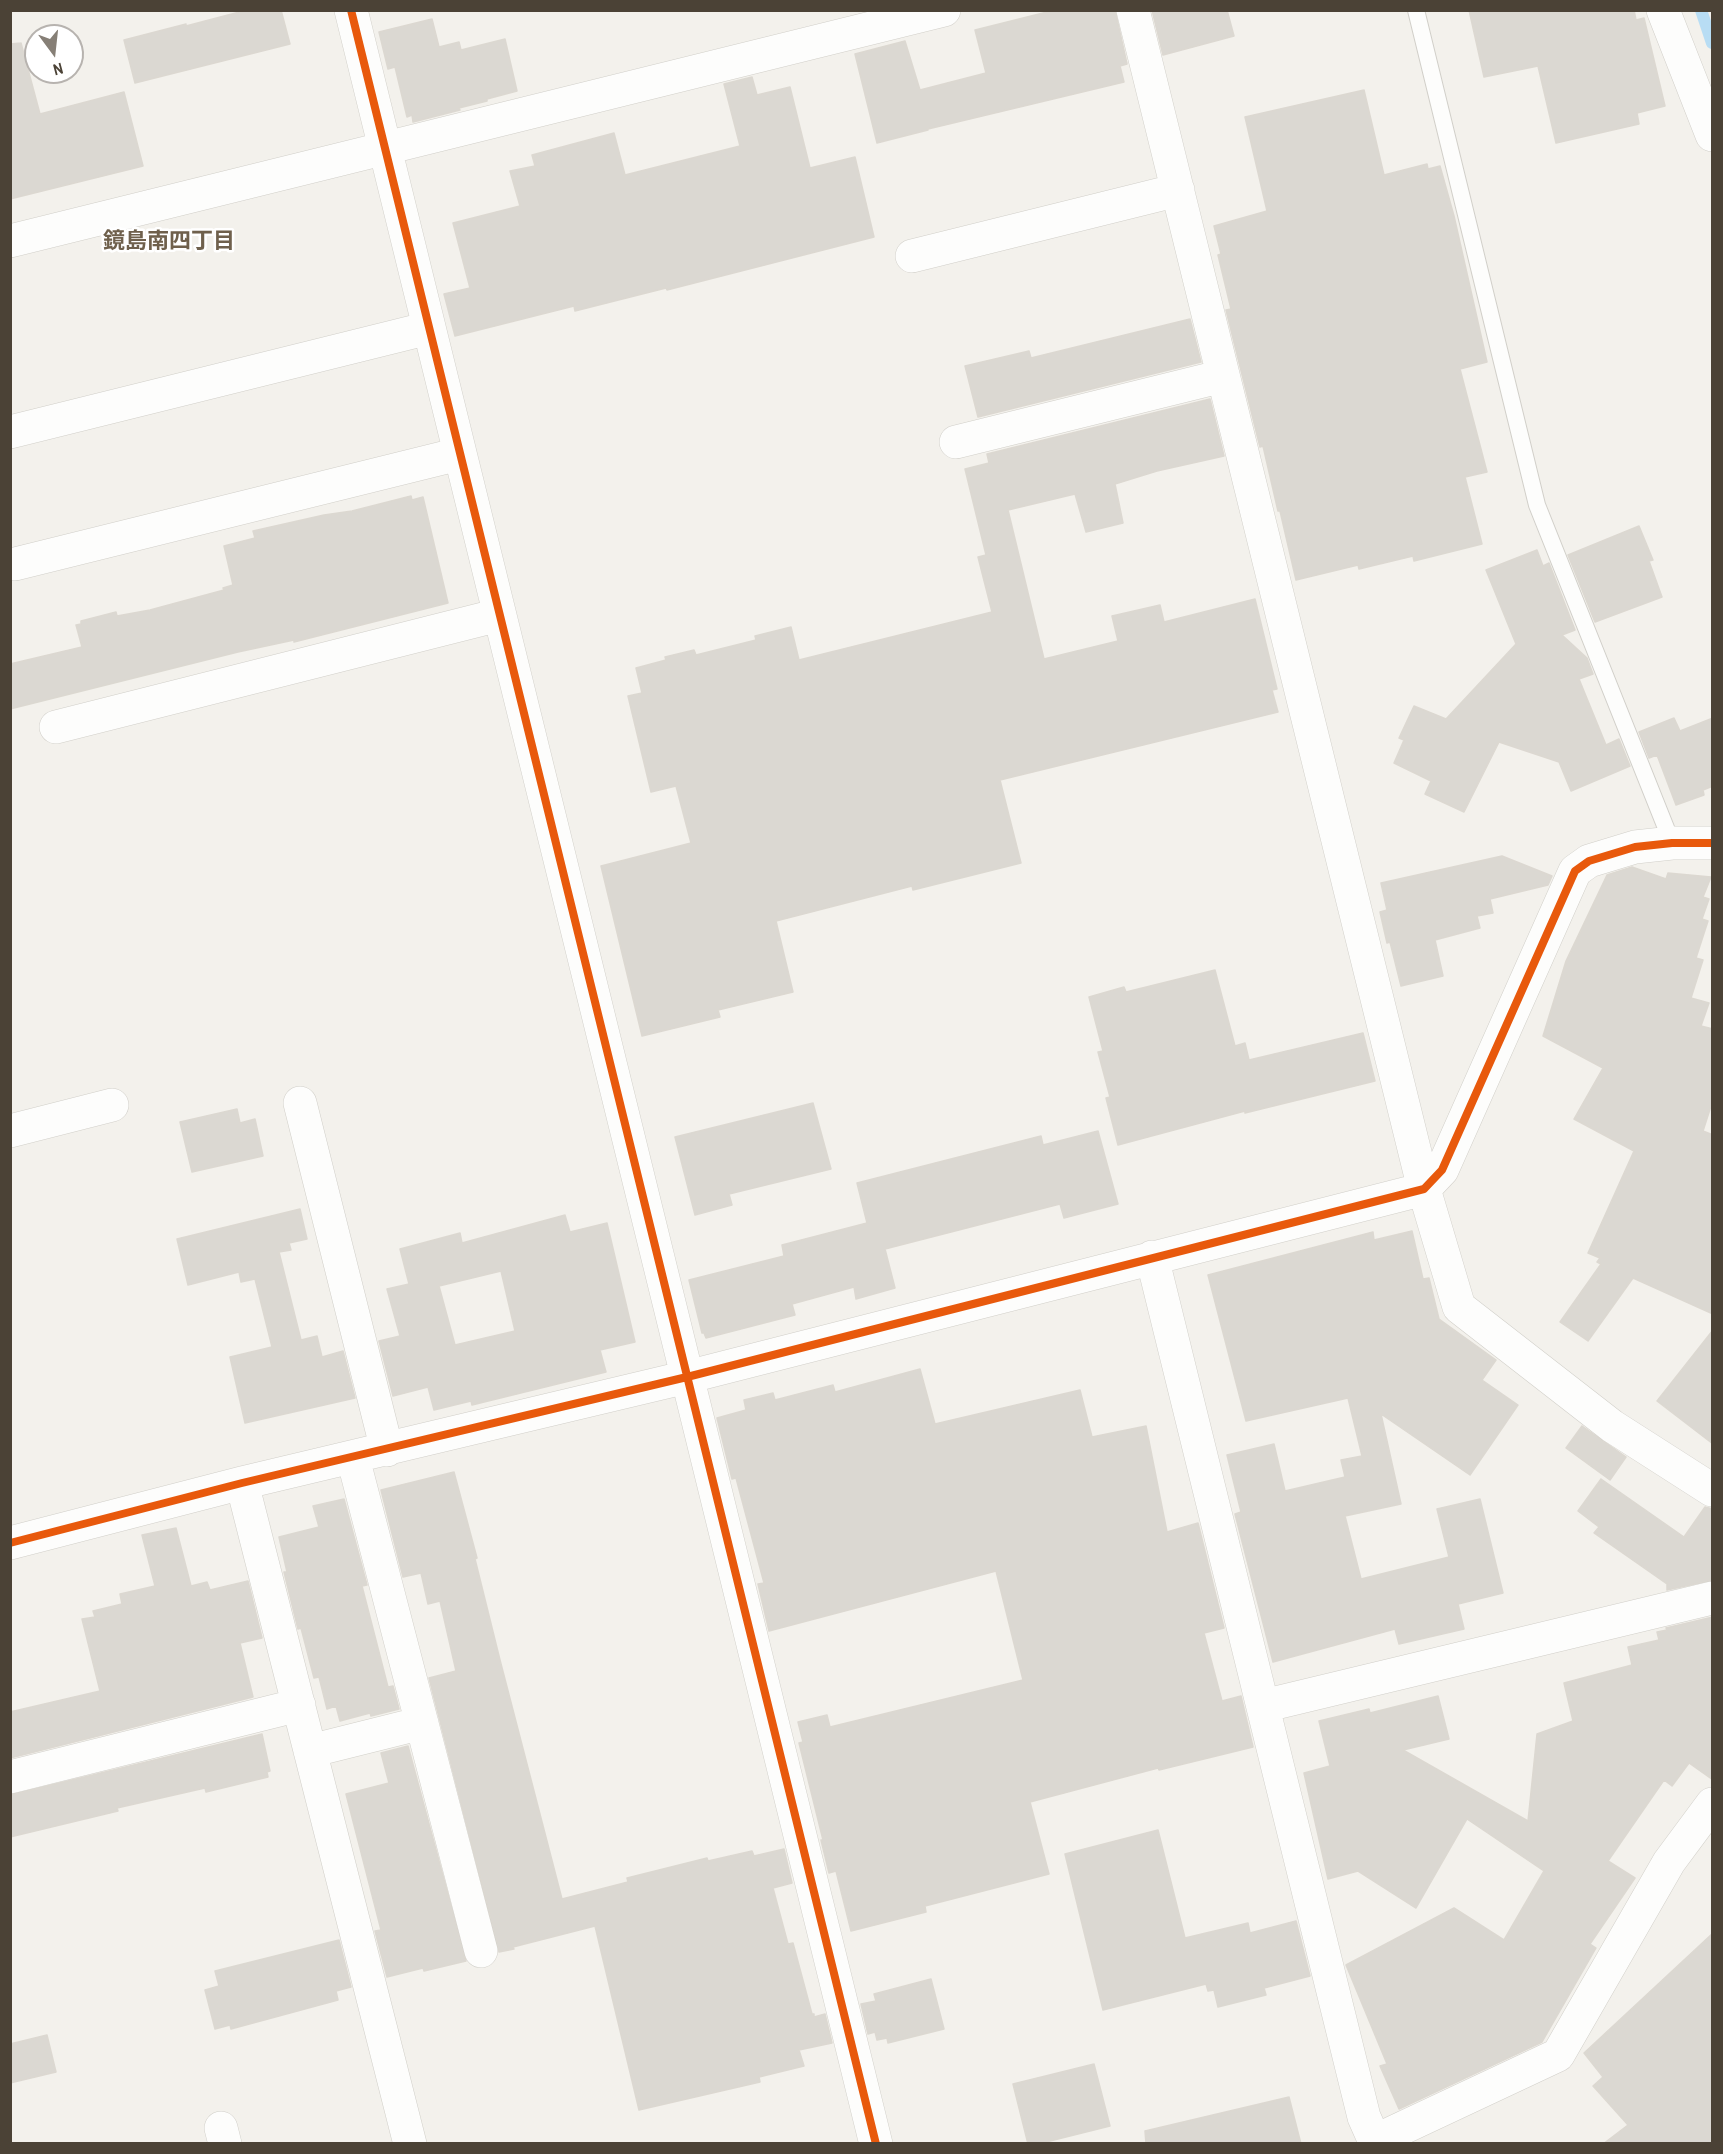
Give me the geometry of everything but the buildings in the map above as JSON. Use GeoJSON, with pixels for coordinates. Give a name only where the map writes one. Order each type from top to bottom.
{"type":"FeatureCollection","features":[{"type":"Feature","properties":{"kind":"street"},"geometry":{"type":"LineString","coordinates":[[351,10],[876,2144]]}},
{"type":"Feature","properties":{"kind":"street"},"geometry":{"type":"LineString","coordinates":[[10,241],[944,10]]}},
{"type":"Feature","properties":{"kind":"street"},"geometry":{"type":"LineString","coordinates":[[1133,10],[1424,1189],[1459,1307],[1612,1426],[1713,1490]]}},
{"type":"Feature","properties":{"kind":"street"},"geometry":{"type":"LineString","coordinates":[[1663,10],[1713,135]]}},
{"type":"Feature","properties":{"kind":"street"},"geometry":{"type":"LineString","coordinates":[[912,256],[1178,190]]}},
{"type":"Feature","properties":{"kind":"street"},"geometry":{"type":"LineString","coordinates":[[10,432],[429,328]]}},
{"type":"Feature","properties":{"kind":"street"},"geometry":{"type":"LineString","coordinates":[[956,442],[1223,376]]}},
{"type":"Feature","properties":{"kind":"street"},"geometry":{"type":"LineString","coordinates":[[15,564],[459,454]]}},
{"type":"Feature","properties":{"kind":"street"},"geometry":{"type":"LineString","coordinates":[[56,727],[499,615]]}},
{"type":"Feature","properties":{"kind":"street"},"geometry":{"type":"LineString","coordinates":[[10,1543],[242,1483],[687,1377],[1424,1189],[1442,1170],[1575,871],[1589,861],[1604,855],[1635,847],[1672,843],[1713,843]]}},
{"type":"Feature","properties":{"kind":"street"},"geometry":{"type":"LineString","coordinates":[[300,1103],[387,1450]]}},
{"type":"Feature","properties":{"kind":"street"},"geometry":{"type":"LineString","coordinates":[[10,1131],[112,1105]]}},
{"type":"Feature","properties":{"kind":"street"},"geometry":{"type":"LineString","coordinates":[[1152,1257],[1364,2117],[1376,2142],[1558,2055],[1669,1862],[1713,1804]]}},
{"type":"Feature","properties":{"kind":"street"},"geometry":{"type":"LineString","coordinates":[[353,1458],[481,1951]]}},
{"type":"Feature","properties":{"kind":"street"},"geometry":{"type":"LineString","coordinates":[[242,1483],[410,2144]]}},
{"type":"Feature","properties":{"kind":"street"},"geometry":{"type":"LineString","coordinates":[[1263,1706],[1713,1598]]}},
{"type":"Feature","properties":{"kind":"street"},"geometry":{"type":"LineString","coordinates":[[10,1777],[298,1705]]}},
{"type":"Feature","properties":{"kind":"street"},"geometry":{"type":"LineString","coordinates":[[310,1750],[422,1723]]}},
{"type":"Feature","properties":{"kind":"lane"},"geometry":{"type":"LineString","coordinates":[[1416,10],[1537,505],[1672,843]]}},
{"type":"Feature","properties":{"kind":"waterway"},"geometry":{"type":"LineString","coordinates":[[1701,10],[1712,43]]}},
{"type":"Feature","properties":{"kind":"cycle path"},"geometry":{"type":"LineString","coordinates":[[351,10],[876,2144]]}},
{"type":"Feature","properties":{"kind":"cycle path"},"geometry":{"type":"LineString","coordinates":[[10,1543],[242,1483],[687,1377],[1424,1189],[1442,1170],[1575,871],[1589,861],[1635,847],[1672,843],[1712,843]]}},
{"type":"Feature","properties":{"kind":"district","name":"鏡島南四丁目"},"geometry":{"type":"Point","coordinates":[169,242]}}]}
